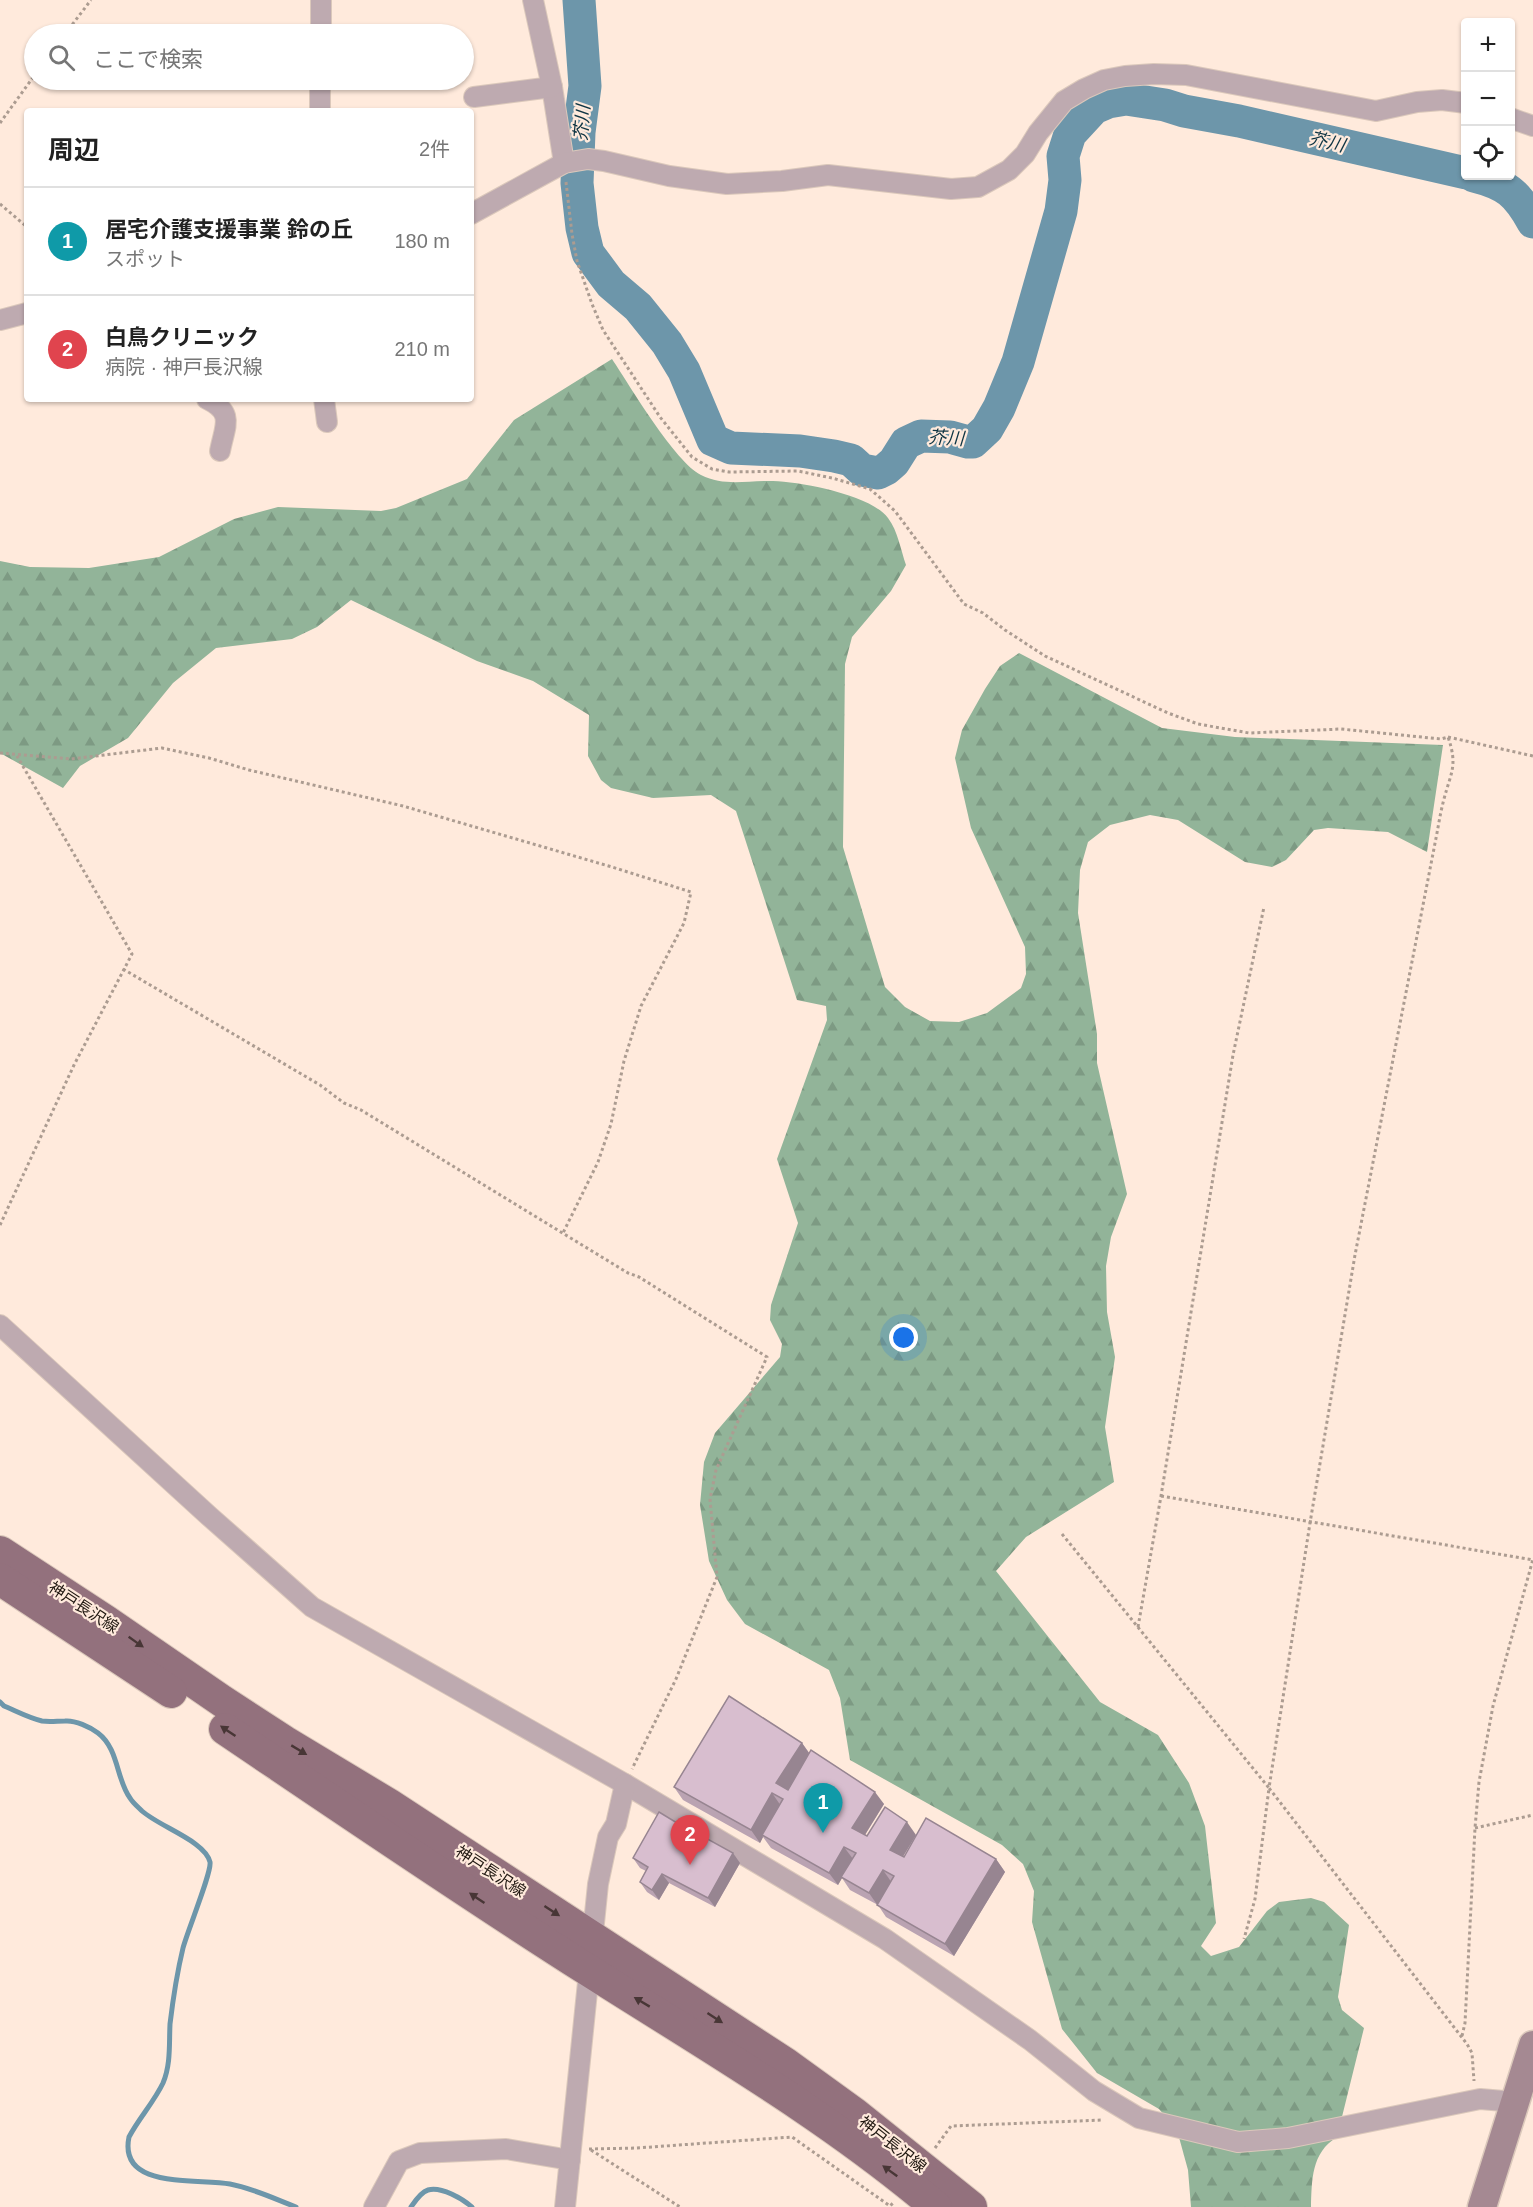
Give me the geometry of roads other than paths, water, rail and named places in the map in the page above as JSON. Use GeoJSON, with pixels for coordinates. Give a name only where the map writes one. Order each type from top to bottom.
{"type":"FeatureCollection","features":[{"type":"Feature","properties":{"kind":"main road","name":"神戸長沢線"},"geometry":{"type":"LineString","coordinates":[[0,1552],[222,1701],[388,1804],[786,2064],[855,2114],[914,2174],[936,2207]]}},
{"type":"Feature","properties":{"kind":"main road","name":"神戸長沢線"},"geometry":{"type":"LineString","coordinates":[[0,1579],[589,1971],[914,2174],[971,2207]]}},
{"type":"Feature","properties":{"kind":"main road"},"geometry":{"type":"LineString","coordinates":[[1482,2207],[1533,2045]]}},
{"type":"Feature","properties":{"kind":"street"},"geometry":{"type":"LineString","coordinates":[[321,0],[321,24]]}},
{"type":"Feature","properties":{"kind":"street"},"geometry":{"type":"LineString","coordinates":[[533,0],[552,87],[574,161]]}},
{"type":"Feature","properties":{"kind":"street"},"geometry":{"type":"LineString","coordinates":[[474,212],[574,161],[604,161],[669,176],[727,184],[782,181],[828,175],[951,189],[978,187],[1009,170],[1025,153],[1064,101],[1104,80],[1125,76],[1186,75],[1376,111],[1434,100],[1461,103]]}},
{"type":"Feature","properties":{"kind":"street"},"geometry":{"type":"LineString","coordinates":[[474,97],[552,87]]}},
{"type":"Feature","properties":{"kind":"street"},"geometry":{"type":"LineString","coordinates":[[320,90],[320,108]]}},
{"type":"Feature","properties":{"kind":"street"},"geometry":{"type":"LineString","coordinates":[[1515,120],[1533,126]]}},
{"type":"Feature","properties":{"kind":"street"},"geometry":{"type":"LineString","coordinates":[[0,320],[24,314]]}},
{"type":"Feature","properties":{"kind":"street"},"geometry":{"type":"LineString","coordinates":[[213,402],[222,406],[226,417],[220,452]]}},
{"type":"Feature","properties":{"kind":"street"},"geometry":{"type":"LineString","coordinates":[[324,402],[327,422]]}},
{"type":"Feature","properties":{"kind":"street"},"geometry":{"type":"LineString","coordinates":[[0,1325],[312,1607],[625,1784],[885,1939],[1030,2040],[1094,2091],[1139,2118],[1238,2142],[1299,2135],[1480,2099],[1516,2102]]}},
{"type":"Feature","properties":{"kind":"street"},"geometry":{"type":"LineString","coordinates":[[565,2207],[598,1884],[608,1838],[616,1824],[625,1784]]}},
{"type":"Feature","properties":{"kind":"street"},"geometry":{"type":"LineString","coordinates":[[374,2207],[399,2161],[420,2153],[506,2149],[570,2160]]}},
{"type":"Feature","properties":{"kind":"waterway","name":"芥川"},"geometry":{"type":"LineString","coordinates":[[579,0],[585,86],[579,132],[577,183],[582,228],[588,253],[611,284],[638,307],[667,343],[684,371],[713,440],[731,448],[800,451],[834,456],[851,460],[862,470],[878,473],[894,462],[906,443],[921,436],[950,437],[973,442],[987,429],[999,408],[1018,362],[1061,211],[1065,180],[1063,156],[1070,134],[1094,108],[1108,102],[1126,99],[1165,105],[1461,172]]}},
{"type":"Feature","properties":{"kind":"waterway","name":"芥川"},"geometry":{"type":"LineString","coordinates":[[1487,180],[1510,191],[1522,204],[1533,222]]}},
{"type":"Feature","properties":{"kind":"waterway"},"geometry":{"type":"LineString","coordinates":[[0,1702],[4,1706],[37,1720],[69,1721],[87,1726],[98,1733],[110,1747],[125,1790],[133,1802],[150,1817],[200,1847],[210,1862],[210,1868],[185,1940],[179,1967],[170,2024],[166,2076],[129,2137],[129,2154],[136,2166],[147,2174],[163,2178],[238,2186],[296,2207]]}},
{"type":"Feature","properties":{"kind":"waterway"},"geometry":{"type":"LineString","coordinates":[[411,2207],[418,2197],[433,2189],[451,2194],[472,2207]]}},
{"type":"Feature","properties":{"kind":"place","name":"居宅介護支援事業 鈴の丘"},"geometry":{"type":"Point","coordinates":[823,1833]}},
{"type":"Feature","properties":{"kind":"place","name":"白鳥クリニック"},"geometry":{"type":"Point","coordinates":[690,1865]}}]}
